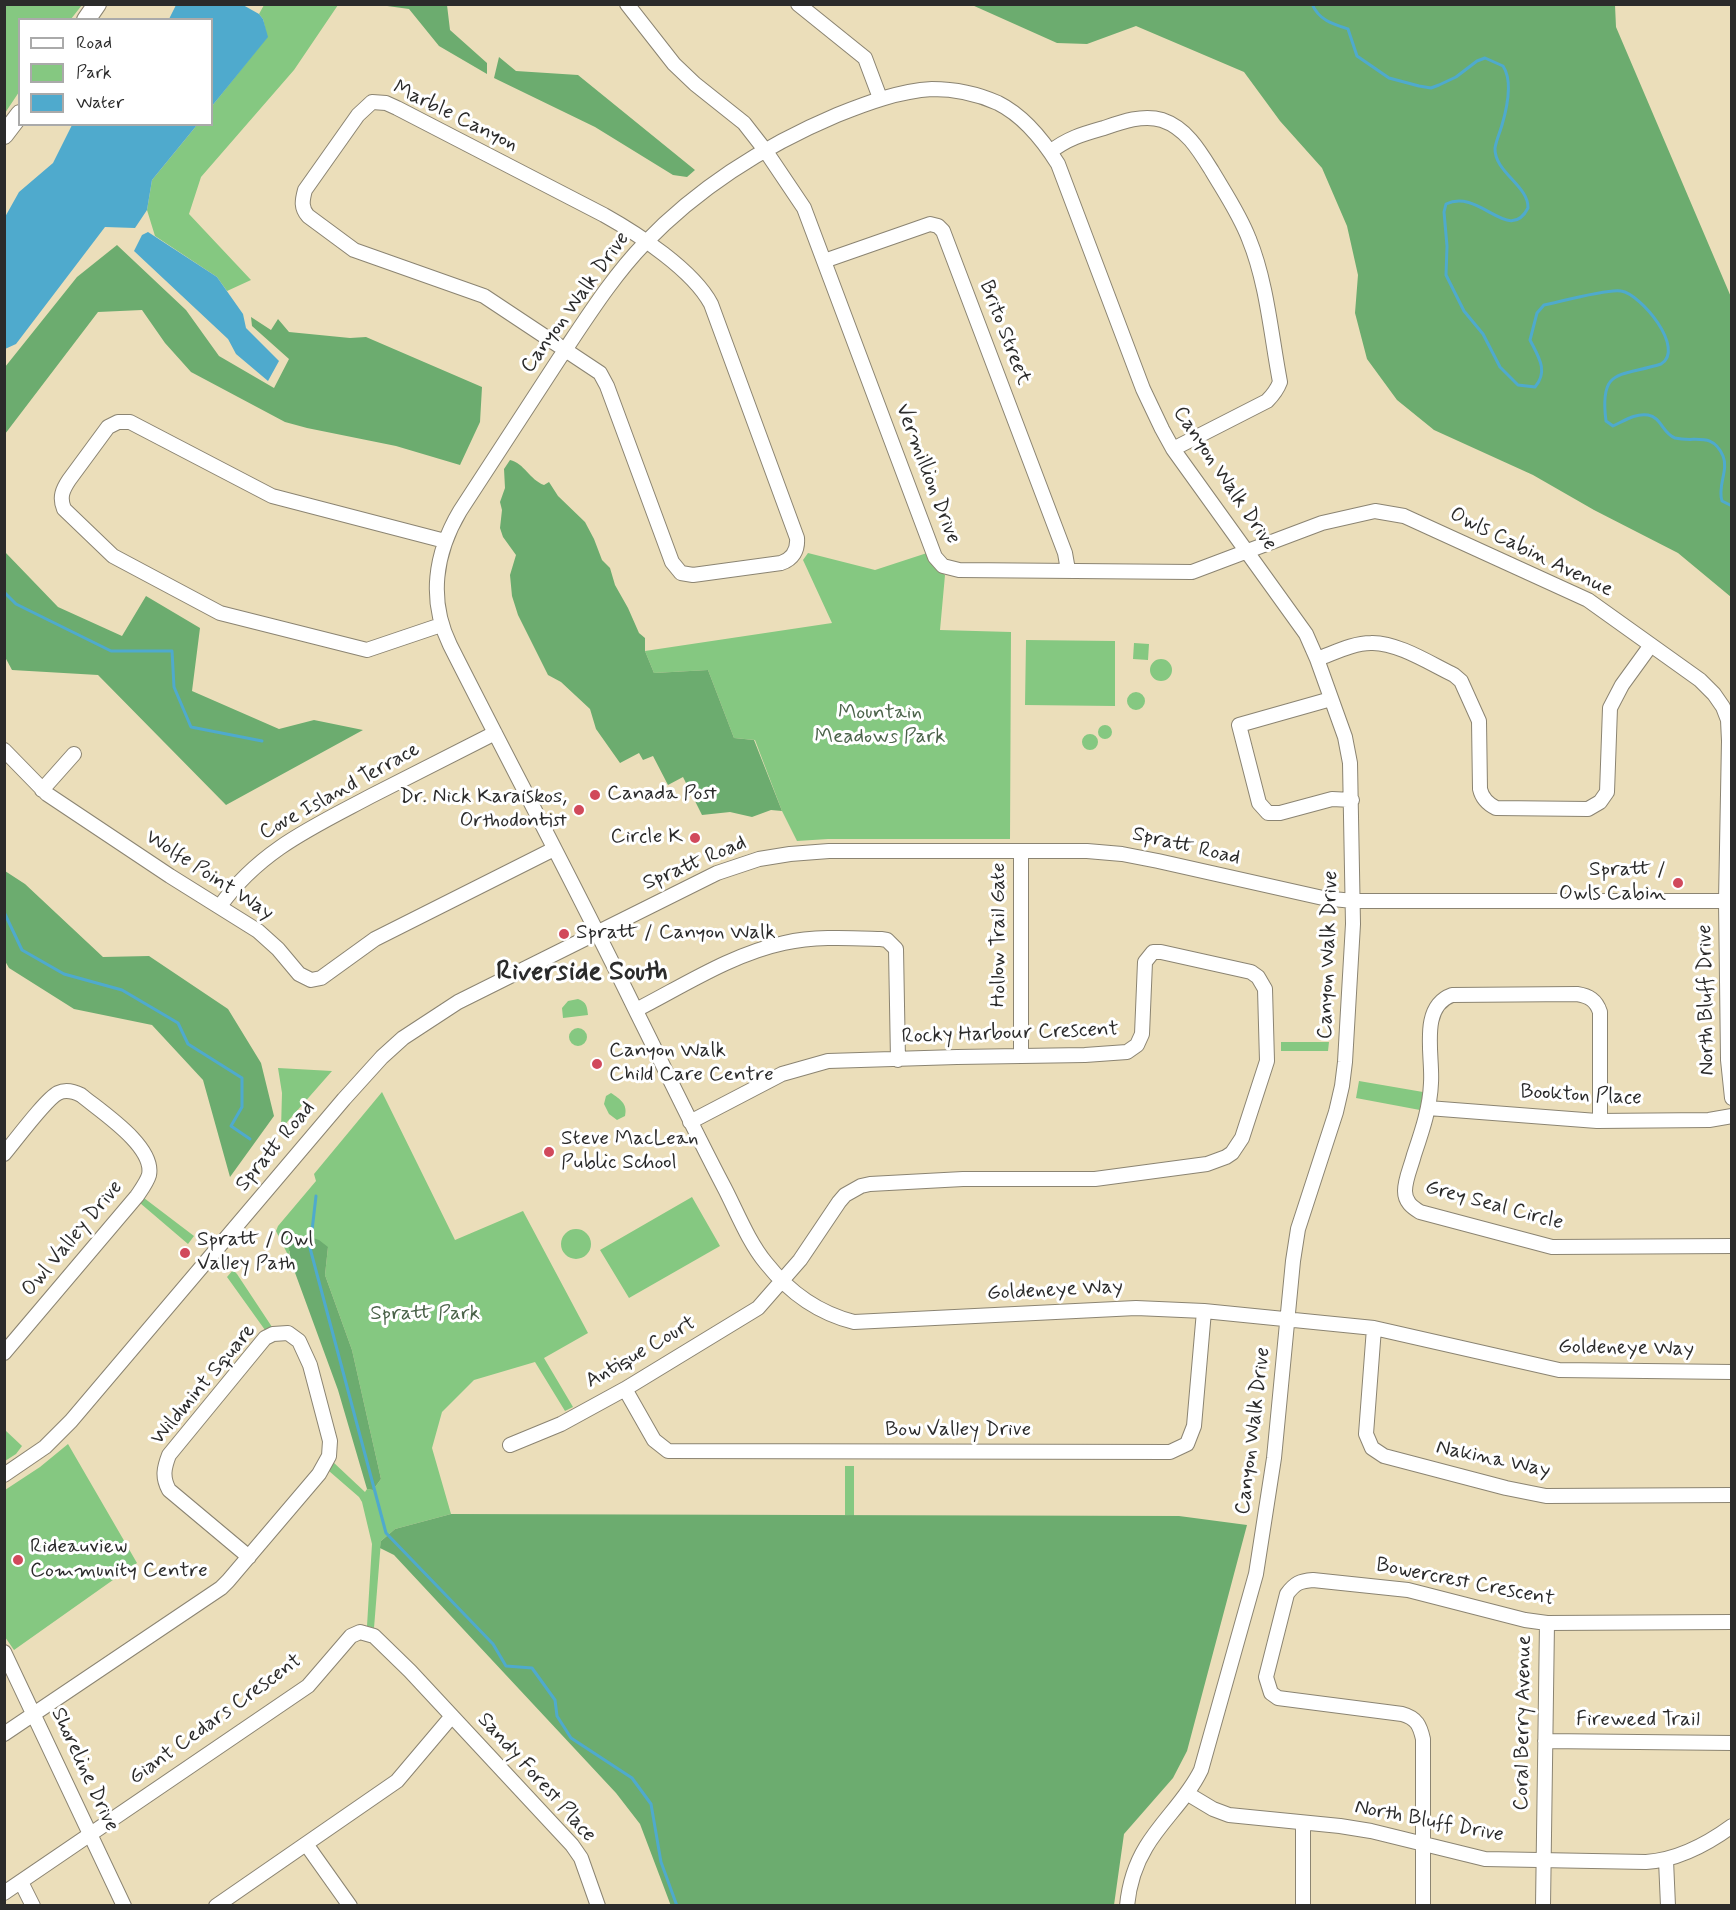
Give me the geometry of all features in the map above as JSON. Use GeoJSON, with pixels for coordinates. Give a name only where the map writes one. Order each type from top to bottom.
{"type":"FeatureCollection","features":[{"type":"Feature","properties":{"kind":"main road"},"geometry":{"type":"LineString","coordinates":[[87,18],[96,4]]}},
{"type":"Feature","properties":{"kind":"main road"},"geometry":{"type":"LineString","coordinates":[[4,135],[18,117]]}},
{"type":"Feature","properties":{"kind":"street","name":"Vermillion Drive"},"geometry":{"type":"LineString","coordinates":[[627,4],[674,64],[695,84],[739,118],[765,150],[804,208],[938,562],[948,568],[959,570],[1192,572],[1245,551]]}},
{"type":"Feature","properties":{"kind":"street"},"geometry":{"type":"LineString","coordinates":[[798,4],[865,58],[880,98]]}},
{"type":"Feature","properties":{"kind":"street","name":"Canyon Walk Drive"},"geometry":{"type":"LineString","coordinates":[[596,933],[441,625],[436,590],[444,541],[460,511],[609,287],[646,242],[692,201],[765,150],[804,129],[880,98],[932,89],[958,91],[998,104],[1018,117],[1038,136],[1060,170],[1143,389],[1173,449],[1306,634],[1317,659],[1349,753],[1353,901],[1347,1039],[1342,1086],[1336,1112],[1298,1229],[1274,1458],[1256,1574],[1204,1762],[1188,1794],[1146,1846],[1132,1877],[1127,1905]]}},
{"type":"Feature","properties":{"kind":"street","name":"Marble Canyon"},"geometry":{"type":"LineString","coordinates":[[566,349],[484,296],[354,250],[304,211],[302,204],[305,190],[358,115],[372,102],[386,103],[604,215],[646,242]]}},
{"type":"Feature","properties":{"kind":"street"},"geometry":{"type":"LineString","coordinates":[[1050,152],[1068,139],[1122,122],[1142,118],[1161,120],[1178,129],[1195,144],[1226,193],[1249,238],[1263,289],[1280,382],[1276,392],[1267,401],[1173,449]]}},
{"type":"Feature","properties":{"kind":"street","name":"Brito Street"},"geometry":{"type":"LineString","coordinates":[[824,261],[930,224],[938,226],[943,231],[1065,553],[1068,570]]}},
{"type":"Feature","properties":{"kind":"street"},"geometry":{"type":"LineString","coordinates":[[566,349],[594,368],[604,379],[668,552],[672,562],[681,573],[693,575],[781,563],[793,557],[798,538],[711,304],[704,290],[694,280],[646,242]]}},
{"type":"Feature","properties":{"kind":"street"},"geometry":{"type":"LineString","coordinates":[[441,625],[366,650],[220,613],[113,556],[63,509],[61,499],[69,480],[108,427],[118,422],[130,422],[272,496],[444,541]]}},
{"type":"Feature","properties":{"kind":"street","name":"Owls Cabin Avenue"},"geometry":{"type":"LineString","coordinates":[[1245,551],[1322,523],[1375,511],[1396,514],[1588,600],[1651,645],[1708,687],[1719,700],[1726,714],[1729,741],[1729,901]]}},
{"type":"Feature","properties":{"kind":"street"},"geometry":{"type":"LineString","coordinates":[[1317,659],[1352,646],[1379,644],[1398,649],[1454,675],[1461,681],[1479,721],[1480,789],[1490,805],[1496,808],[1588,809],[1600,802],[1607,792],[1610,708],[1622,685],[1651,645]]}},
{"type":"Feature","properties":{"kind":"street"},"geometry":{"type":"LineString","coordinates":[[1330,699],[1239,725],[1259,803],[1268,813],[1280,813],[1332,800],[1352,800]]}},
{"type":"Feature","properties":{"kind":"street","name":"Cove Island Terrace"},"geometry":{"type":"LineString","coordinates":[[220,906],[242,877],[264,858],[305,831],[495,733]]}},
{"type":"Feature","properties":{"kind":"street","name":"Wolfe Point Way"},"geometry":{"type":"LineString","coordinates":[[4,750],[42,790],[170,876],[258,931],[306,979],[321,978],[375,939],[554,849]]}},
{"type":"Feature","properties":{"kind":"street"},"geometry":{"type":"LineString","coordinates":[[42,790],[74,754]]}},
{"type":"Feature","properties":{"kind":"street","name":"Spratt Road"},"geometry":{"type":"LineString","coordinates":[[4,1475],[45,1447],[71,1421],[344,1099],[397,1042],[440,1012],[704,879],[745,863],[802,852],[1087,850],[1122,854],[1323,898],[1353,901],[1729,901]]}},
{"type":"Feature","properties":{"kind":"street","name":"Hollow Trail Gate"},"geometry":{"type":"LineString","coordinates":[[1021,852],[1021,1055]]}},
{"type":"Feature","properties":{"kind":"street","name":"North Bluff Drive"},"geometry":{"type":"LineString","coordinates":[[1729,901],[1729,1082],[1731,1098]]}},
{"type":"Feature","properties":{"kind":"street","name":"Goldeneye Way"},"geometry":{"type":"LineString","coordinates":[[596,933],[752,1242],[763,1260],[797,1295],[826,1314],[854,1322],[1136,1308],[1204,1311],[1374,1328],[1559,1370],[1731,1372]]}},
{"type":"Feature","properties":{"kind":"street"},"geometry":{"type":"LineString","coordinates":[[636,1010],[729,963],[774,946],[801,940],[837,938],[887,940],[896,949],[898,1060]]}},
{"type":"Feature","properties":{"kind":"street","name":"Rocky Harbour Crescent"},"geometry":{"type":"LineString","coordinates":[[690,1122],[782,1074],[828,1061],[1127,1052],[1133,1048],[1143,1034],[1145,962],[1153,952],[1251,972],[1258,977],[1265,989],[1267,1060],[1242,1138],[1232,1153],[1226,1157],[1207,1164],[1095,1179],[963,1179],[861,1186],[839,1202],[783,1281]]}},
{"type":"Feature","properties":{"kind":"street","name":"Grey Seal Circle"},"geometry":{"type":"LineString","coordinates":[[1600,1120],[1600,1012],[1598,1006],[1590,998],[1576,994],[1452,995],[1439,1003],[1431,1016],[1431,1083],[1428,1108],[1405,1190],[1406,1199],[1420,1212],[1552,1247],[1731,1246]]}},
{"type":"Feature","properties":{"kind":"street","name":"Owl Valley Drive"},"geometry":{"type":"LineString","coordinates":[[4,1154],[52,1097],[66,1090],[73,1091],[133,1138],[142,1149],[149,1175],[137,1196],[4,1353]]}},
{"type":"Feature","properties":{"kind":"street","name":"Bookton Place"},"geometry":{"type":"LineString","coordinates":[[1428,1108],[1600,1120],[1709,1120],[1731,1116]]}},
{"type":"Feature","properties":{"kind":"street","name":"Antique Court"},"geometry":{"type":"LineString","coordinates":[[510,1445],[561,1424],[625,1389],[751,1313],[767,1300],[783,1281]]}},
{"type":"Feature","properties":{"kind":"street","name":"Bow Valley Drive"},"geometry":{"type":"LineString","coordinates":[[625,1389],[654,1440],[668,1451],[1170,1452],[1178,1450],[1187,1443],[1194,1426],[1204,1311]]}},
{"type":"Feature","properties":{"kind":"street","name":"Nakina Way"},"geometry":{"type":"LineString","coordinates":[[1374,1328],[1366,1434],[1372,1448],[1384,1456],[1506,1488],[1546,1496],[1731,1494]]}},
{"type":"Feature","properties":{"kind":"street","name":"Wildmint Square"},"geometry":{"type":"LineString","coordinates":[[4,1734],[221,1588],[249,1557],[319,1474],[329,1456],[330,1441],[310,1365],[298,1341],[288,1333],[273,1334],[265,1338],[169,1455],[163,1470],[169,1490],[249,1557]]}},
{"type":"Feature","properties":{"kind":"street","name":"Bowercrest Crescent"},"geometry":{"type":"LineString","coordinates":[[1424,1845],[1423,1739],[1418,1723],[1413,1717],[1278,1698],[1270,1693],[1266,1677],[1287,1594],[1293,1585],[1301,1581],[1313,1580],[1408,1590],[1525,1620],[1547,1623],[1731,1622]]}},
{"type":"Feature","properties":{"kind":"street","name":"Coral Berry Avenue"},"geometry":{"type":"LineString","coordinates":[[1543,1905],[1547,1623]]}},
{"type":"Feature","properties":{"kind":"street","name":"Giant Cedars Crescent"},"geometry":{"type":"LineString","coordinates":[[91,1834],[308,1686],[355,1633],[365,1633],[378,1640],[452,1716]]}},
{"type":"Feature","properties":{"kind":"street","name":"Shoreline Drive"},"geometry":{"type":"LineString","coordinates":[[4,1652],[124,1905]]}},
{"type":"Feature","properties":{"kind":"street"},"geometry":{"type":"LineString","coordinates":[[216,1905],[398,1781],[452,1716]]}},
{"type":"Feature","properties":{"kind":"street","name":"Sandy Forest Place"},"geometry":{"type":"LineString","coordinates":[[452,1716],[572,1845],[581,1858],[598,1905]]}},
{"type":"Feature","properties":{"kind":"street","name":"Fireweed Trail"},"geometry":{"type":"LineString","coordinates":[[1545,1741],[1731,1743]]}},
{"type":"Feature","properties":{"kind":"street","name":"North Bluff Drive"},"geometry":{"type":"LineString","coordinates":[[1188,1794],[1222,1813],[1371,1831],[1485,1858],[1666,1860],[1692,1850],[1731,1826]]}},
{"type":"Feature","properties":{"kind":"street"},"geometry":{"type":"LineString","coordinates":[[1303,1823],[1303,1905]]}},
{"type":"Feature","properties":{"kind":"street"},"geometry":{"type":"LineString","coordinates":[[4,1893],[91,1834]]}},
{"type":"Feature","properties":{"kind":"street"},"geometry":{"type":"LineString","coordinates":[[306,1844],[350,1905]]}},
{"type":"Feature","properties":{"kind":"street"},"geometry":{"type":"LineString","coordinates":[[1423,1905],[1424,1845]]}},
{"type":"Feature","properties":{"kind":"street"},"geometry":{"type":"LineString","coordinates":[[1666,1860],[1668,1905]]}},
{"type":"Feature","properties":{"kind":"street"},"geometry":{"type":"LineString","coordinates":[[21,1882],[33,1905]]}},
{"type":"Feature","properties":{"kind":"green space"},"geometry":{"type":"Polygon","coordinates":[[[5,4],[82,5],[72,18],[18,18],[18,94],[5,113],[5,4]]]}},
{"type":"Feature","properties":{"kind":"green space"},"geometry":{"type":"Polygon","coordinates":[[[264,5],[338,5],[294,70],[201,177],[189,214],[251,280],[227,291],[217,277],[155,236],[147,210],[152,180],[196,126],[213,126],[213,105],[267,37],[263,19],[259,14],[264,5]]]}},
{"type":"Feature","properties":{"kind":"green space"},"geometry":{"type":"Polygon","coordinates":[[[380,5],[447,5],[450,30],[487,63],[487,74],[439,46],[409,9],[380,5]]]}},
{"type":"Feature","properties":{"kind":"green space"},"geometry":{"type":"Polygon","coordinates":[[[972,5],[1615,5],[1616,27],[1731,297],[1731,597],[1678,553],[1594,510],[1533,475],[1434,430],[1397,400],[1367,359],[1355,313],[1358,275],[1347,226],[1322,168],[1280,121],[1244,72],[1136,26],[1087,44],[1057,43],[972,5]]]}},
{"type":"Feature","properties":{"kind":"green space"},"geometry":{"type":"Polygon","coordinates":[[[499,57],[516,71],[578,75],[695,170],[687,177],[673,175],[595,127],[494,78],[499,57]]]}},
{"type":"Feature","properties":{"kind":"green space"},"geometry":{"type":"Polygon","coordinates":[[[117,245],[186,310],[219,356],[274,388],[289,359],[252,326],[251,317],[271,330],[278,319],[289,332],[350,338],[366,337],[482,387],[480,422],[460,465],[396,446],[285,422],[191,372],[165,343],[142,310],[98,312],[5,434],[5,367],[77,277],[117,245]]]}},
{"type":"Feature","properties":{"kind":"green space"},"geometry":{"type":"Polygon","coordinates":[[[510,460],[519,464],[539,483],[544,485],[549,482],[558,496],[585,522],[602,560],[610,568],[615,585],[639,633],[645,638],[645,651],[654,673],[708,670],[734,738],[754,740],[782,811],[771,810],[752,817],[730,812],[702,815],[683,777],[668,785],[653,756],[643,760],[639,753],[620,763],[596,729],[590,709],[561,682],[548,675],[518,615],[512,596],[510,575],[516,555],[503,537],[500,528],[502,510],[500,502],[505,488],[504,469],[510,460]]]}},
{"type":"Feature","properties":{"kind":"green space"},"geometry":{"type":"Polygon","coordinates":[[[5,552],[58,607],[122,636],[146,596],[200,628],[192,691],[279,729],[314,720],[363,730],[226,805],[98,675],[12,670],[5,657],[5,552]]]}},
{"type":"Feature","properties":{"kind":"green space","name":"Mountain Meadows Park"},"geometry":{"type":"Polygon","coordinates":[[[808,553],[875,570],[927,553],[934,567],[945,575],[940,630],[1011,632],[1010,839],[797,841],[782,811],[755,740],[734,738],[708,670],[654,673],[645,651],[832,623],[803,560],[808,553]]]}},
{"type":"Feature","properties":{"kind":"green space"},"geometry":{"type":"Polygon","coordinates":[[[1026,640],[1115,641],[1115,706],[1025,705],[1026,640]]]}},
{"type":"Feature","properties":{"kind":"green space"},"geometry":{"type":"Polygon","coordinates":[[[1134,643],[1149,644],[1148,660],[1133,659],[1134,643]]]}},
{"type":"Feature","properties":{"kind":"green space"},"geometry":{"type":"Polygon","coordinates":[[[1161,659],[1169,662],[1172,670],[1169,678],[1161,681],[1153,678],[1150,670],[1153,662],[1161,659]]]}},
{"type":"Feature","properties":{"kind":"green space"},"geometry":{"type":"Polygon","coordinates":[[[1136,692],[1142,695],[1145,701],[1142,707],[1136,710],[1130,707],[1127,701],[1130,695],[1136,692]]]}},
{"type":"Feature","properties":{"kind":"green space"},"geometry":{"type":"Polygon","coordinates":[[[1105,725],[1110,727],[1112,732],[1110,737],[1105,739],[1100,737],[1098,732],[1100,727],[1105,725]]]}},
{"type":"Feature","properties":{"kind":"green space"},"geometry":{"type":"Polygon","coordinates":[[[1090,734],[1098,742],[1090,750],[1082,742],[1090,734]]]}},
{"type":"Feature","properties":{"kind":"green space"},"geometry":{"type":"Polygon","coordinates":[[[5,871],[25,884],[103,957],[149,956],[228,1009],[261,1063],[274,1116],[230,1177],[203,1080],[152,1025],[74,1009],[9,968],[5,961],[5,871]]]}},
{"type":"Feature","properties":{"kind":"green space"},"geometry":{"type":"Polygon","coordinates":[[[578,999],[585,1003],[588,1015],[563,1018],[562,1008],[568,1001],[578,999]]]}},
{"type":"Feature","properties":{"kind":"green space"},"geometry":{"type":"Polygon","coordinates":[[[578,1028],[584,1031],[587,1037],[584,1043],[578,1046],[572,1043],[569,1037],[572,1031],[578,1028]]]}},
{"type":"Feature","properties":{"kind":"green space"},"geometry":{"type":"Polygon","coordinates":[[[1281,1042],[1329,1042],[1328,1051],[1281,1051],[1281,1042]]]}},
{"type":"Feature","properties":{"kind":"green space"},"geometry":{"type":"Polygon","coordinates":[[[278,1068],[332,1071],[281,1129],[282,1093],[278,1068]]]}},
{"type":"Feature","properties":{"kind":"green space"},"geometry":{"type":"Polygon","coordinates":[[[1359,1081],[1423,1092],[1420,1110],[1356,1098],[1359,1081]]]}},
{"type":"Feature","properties":{"kind":"green space","name":"Spratt Park"},"geometry":{"type":"Polygon","coordinates":[[[382,1092],[455,1240],[523,1211],[588,1333],[544,1358],[573,1407],[565,1411],[535,1362],[474,1380],[442,1412],[432,1448],[451,1514],[395,1529],[381,1541],[374,1628],[367,1626],[372,1544],[362,1502],[329,1471],[333,1462],[365,1492],[367,1489],[373,1490],[381,1479],[352,1350],[325,1275],[328,1247],[289,1251],[290,1259],[276,1231],[316,1181],[314,1174],[382,1092]]]}},
{"type":"Feature","properties":{"kind":"green space"},"geometry":{"type":"Polygon","coordinates":[[[611,1093],[620,1100],[625,1108],[625,1116],[617,1120],[609,1114],[604,1104],[606,1096],[611,1093]]]}},
{"type":"Feature","properties":{"kind":"green space"},"geometry":{"type":"Polygon","coordinates":[[[692,1197],[720,1246],[629,1298],[600,1250],[692,1197]]]}},
{"type":"Feature","properties":{"kind":"green space"},"geometry":{"type":"Polygon","coordinates":[[[144,1198],[194,1236],[188,1244],[140,1203],[144,1198]]]}},
{"type":"Feature","properties":{"kind":"green space"},"geometry":{"type":"Polygon","coordinates":[[[576,1229],[587,1233],[591,1244],[587,1255],[576,1259],[565,1255],[561,1244],[565,1233],[576,1229]]]}},
{"type":"Feature","properties":{"kind":"green space"},"geometry":{"type":"Polygon","coordinates":[[[307,1236],[319,1240],[328,1247],[325,1275],[352,1350],[381,1479],[373,1490],[367,1489],[338,1390],[290,1259],[289,1246],[293,1239],[307,1236]]]}},
{"type":"Feature","properties":{"kind":"green space"},"geometry":{"type":"Polygon","coordinates":[[[233,1270],[272,1327],[265,1330],[227,1277],[233,1270]]]}},
{"type":"Feature","properties":{"kind":"green space"},"geometry":{"type":"Polygon","coordinates":[[[5,1430],[22,1446],[16,1454],[5,1461],[5,1430]]]}},
{"type":"Feature","properties":{"kind":"green space"},"geometry":{"type":"Polygon","coordinates":[[[68,1444],[137,1563],[14,1650],[5,1637],[5,1490],[40,1467],[68,1444]]]}},
{"type":"Feature","properties":{"kind":"green space"},"geometry":{"type":"Polygon","coordinates":[[[845,1466],[854,1466],[854,1516],[845,1515],[845,1466]]]}},
{"type":"Feature","properties":{"kind":"green space"},"geometry":{"type":"Polygon","coordinates":[[[451,1514],[1179,1516],[1247,1525],[1187,1751],[1173,1778],[1124,1834],[1114,1905],[671,1906],[640,1824],[616,1793],[394,1555],[380,1548],[381,1541],[395,1529],[451,1514]]]}},
{"type":"Feature","properties":{"kind":"water"},"geometry":{"type":"Polygon","coordinates":[[[176,5],[243,5],[259,14],[263,19],[268,37],[213,105],[213,18],[170,18],[176,5]]]}},
{"type":"Feature","properties":{"kind":"water"},"geometry":{"type":"Polygon","coordinates":[[[72,126],[196,126],[152,180],[147,210],[135,228],[105,227],[16,344],[5,349],[5,217],[19,192],[53,163],[72,126]]]}},
{"type":"Feature","properties":{"kind":"water"},"geometry":{"type":"Polygon","coordinates":[[[148,232],[217,277],[243,314],[246,328],[279,361],[268,381],[236,354],[228,339],[134,251],[142,235],[148,232]]]}},
{"type":"Feature","properties":{"kind":"waterway"},"geometry":{"type":"LineString","coordinates":[[1312,4],[1322,18],[1348,29],[1357,56],[1389,78],[1431,88],[1456,77],[1477,61],[1485,58],[1503,66],[1508,79],[1508,95],[1495,148],[1496,157],[1505,172],[1523,193],[1528,208],[1520,218],[1512,221],[1470,203],[1459,201],[1446,204],[1444,212],[1447,246],[1446,275],[1464,311],[1483,334],[1500,367],[1518,385],[1535,387],[1542,369],[1530,340],[1537,313],[1544,305],[1606,292],[1621,291],[1629,294],[1649,311],[1658,323],[1665,335],[1668,347],[1667,357],[1661,364],[1624,374],[1616,377],[1610,383],[1606,391],[1606,421],[1613,426],[1634,416],[1648,415],[1656,419],[1675,438],[1714,443],[1719,448],[1724,461],[1722,501],[1732,506]]}},
{"type":"Feature","properties":{"kind":"waterway"},"geometry":{"type":"LineString","coordinates":[[4,592],[16,604],[111,651],[172,651],[174,687],[191,727],[262,741]]}},
{"type":"Feature","properties":{"kind":"waterway"},"geometry":{"type":"LineString","coordinates":[[4,912],[22,950],[64,974],[122,990],[178,1023],[188,1044],[242,1078],[242,1107],[231,1126],[250,1139]]}},
{"type":"Feature","properties":{"kind":"waterway"},"geometry":{"type":"LineString","coordinates":[[316,1196],[310,1248],[386,1533],[493,1644],[506,1666],[532,1668],[555,1700],[557,1716],[571,1738],[632,1778],[651,1804],[661,1862],[677,1906]]}},
{"type":"Feature","properties":{"kind":"place","name":"Canada Post"},"geometry":{"type":"Point","coordinates":[595,795]}},
{"type":"Feature","properties":{"kind":"place","name":"Dr. Nick Karaiskos, Orthodontist"},"geometry":{"type":"Point","coordinates":[579,810]}},
{"type":"Feature","properties":{"kind":"place","name":"Circle K"},"geometry":{"type":"Point","coordinates":[695,838]}},
{"type":"Feature","properties":{"kind":"place","name":"Spratt / Owls Cabin"},"geometry":{"type":"Point","coordinates":[1678,883]}},
{"type":"Feature","properties":{"kind":"place","name":"Spratt / Canyon Walk"},"geometry":{"type":"Point","coordinates":[564,934]}},
{"type":"Feature","properties":{"kind":"place","name":"Canyon Walk Child Care Centre"},"geometry":{"type":"Point","coordinates":[597,1064]}},
{"type":"Feature","properties":{"kind":"place","name":"Steve MacLean Public School"},"geometry":{"type":"Point","coordinates":[549,1152]}},
{"type":"Feature","properties":{"kind":"place","name":"Spratt / Owl Valley Path"},"geometry":{"type":"Point","coordinates":[185,1253]}},
{"type":"Feature","properties":{"kind":"place","name":"Rideauview Community Centre"},"geometry":{"type":"Point","coordinates":[18,1560]}},
{"type":"Feature","properties":{"kind":"district","name":"Riverside South"},"geometry":{"type":"Point","coordinates":[582,973]}}]}
